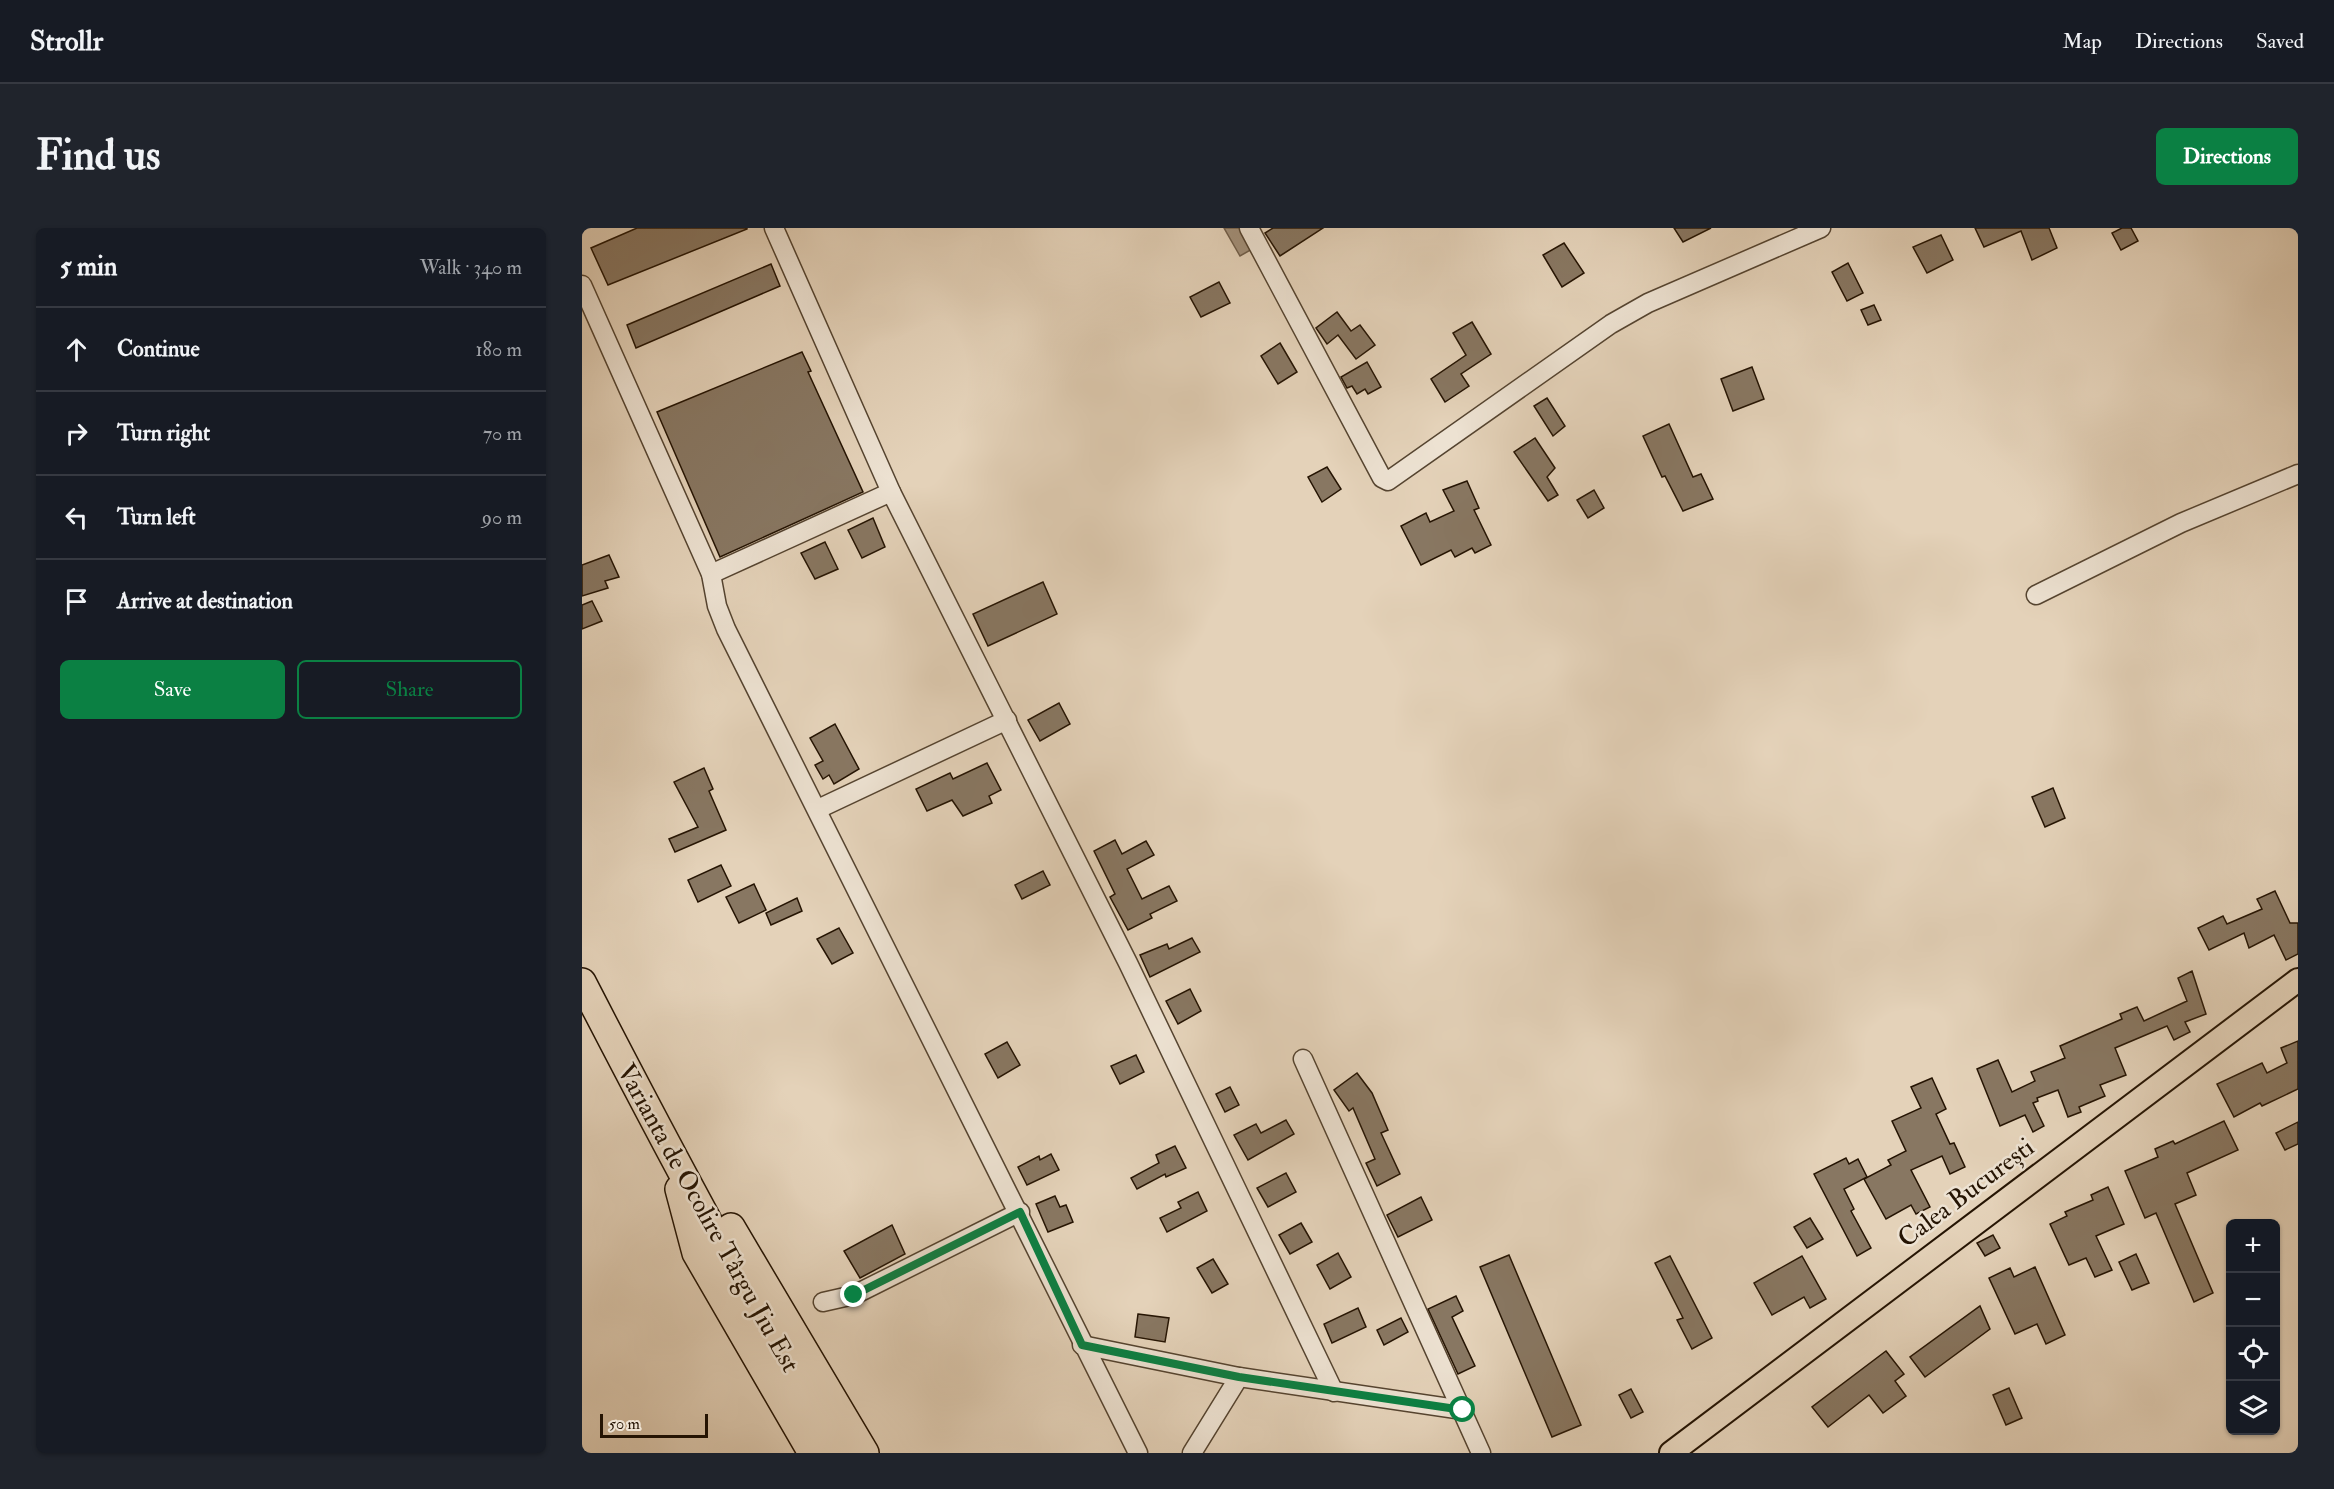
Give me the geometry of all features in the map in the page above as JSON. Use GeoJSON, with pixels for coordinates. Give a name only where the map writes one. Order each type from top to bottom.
{"type":"FeatureCollection","features":[{"type":"Feature","properties":{"kind":"highway","name":"Varianta de Ocolire Târgu Jiu Est"},"geometry":{"type":"LineString","coordinates":[[582,982],[667,1148],[838,1453]]}},
{"type":"Feature","properties":{"kind":"highway"},"geometry":{"type":"LineString","coordinates":[[667,1148],[696,1252],[812,1453]]}},
{"type":"Feature","properties":{"kind":"highway"},"geometry":{"type":"LineString","coordinates":[[667,1148],[732,1228],[865,1453]]}},
{"type":"Feature","properties":{"kind":"main road","name":"Calea București"},"geometry":{"type":"LineString","coordinates":[[1671,1453],[2298,980]]}},
{"type":"Feature","properties":{"kind":"street"},"geometry":{"type":"LineString","coordinates":[[774,228],[891,492],[1128,963],[1334,1392]]}},
{"type":"Feature","properties":{"kind":"street"},"geometry":{"type":"LineString","coordinates":[[1249,228],[1382,478],[1388,481],[1611,324],[1648,303],[1821,228]]}},
{"type":"Feature","properties":{"kind":"street"},"geometry":{"type":"LineString","coordinates":[[582,285],[711,574],[717,606],[726,629],[1020,1212],[1082,1345],[1138,1453]]}},
{"type":"Feature","properties":{"kind":"street"},"geometry":{"type":"LineString","coordinates":[[2036,595],[2181,523],[2298,474]]}},
{"type":"Feature","properties":{"kind":"street"},"geometry":{"type":"LineString","coordinates":[[711,574],[891,492]]}},
{"type":"Feature","properties":{"kind":"street"},"geometry":{"type":"LineString","coordinates":[[818,809],[1007,720]]}},
{"type":"Feature","properties":{"kind":"street"},"geometry":{"type":"LineString","coordinates":[[1303,1059],[1481,1453]]}},
{"type":"Feature","properties":{"kind":"street"},"geometry":{"type":"LineString","coordinates":[[823,1302],[854,1295],[1020,1212]]}},
{"type":"Feature","properties":{"kind":"street"},"geometry":{"type":"LineString","coordinates":[[1082,1345],[1239,1377],[1463,1410]]}},
{"type":"Feature","properties":{"kind":"street"},"geometry":{"type":"LineString","coordinates":[[1192,1453],[1239,1377]]}},
{"type":"Feature","properties":{"kind":"shaded area"},"geometry":{"type":"Polygon","coordinates":[[[1224,228],[1242,228],[1254,248],[1240,256],[1224,228]]]}},
{"type":"Feature","properties":{"kind":"building"},"geometry":{"type":"Polygon","coordinates":[[[637,228],[747,229],[608,285],[591,248],[637,228]]]}},
{"type":"Feature","properties":{"kind":"building"},"geometry":{"type":"Polygon","coordinates":[[[1273,228],[1323,228],[1280,256],[1265,233],[1273,228]]]}},
{"type":"Feature","properties":{"kind":"building"},"geometry":{"type":"Polygon","coordinates":[[[1674,228],[1711,228],[1683,242],[1674,228]]]}},
{"type":"Feature","properties":{"kind":"building"},"geometry":{"type":"Polygon","coordinates":[[[1975,228],[2049,228],[2057,248],[2032,260],[2021,231],[1984,247],[1975,228]]]}},
{"type":"Feature","properties":{"kind":"building"},"geometry":{"type":"Polygon","coordinates":[[[2122,228],[2131,228],[2138,241],[2121,250],[2112,233],[2122,228]]]}},
{"type":"Feature","properties":{"kind":"building"},"geometry":{"type":"Polygon","coordinates":[[[1941,235],[1953,260],[1927,273],[1913,247],[1941,235]]]}},
{"type":"Feature","properties":{"kind":"building"},"geometry":{"type":"Polygon","coordinates":[[[1564,243],[1584,273],[1562,287],[1543,255],[1564,243]]]}},
{"type":"Feature","properties":{"kind":"building"},"geometry":{"type":"Polygon","coordinates":[[[1848,263],[1863,293],[1847,301],[1832,272],[1848,263]]]}},
{"type":"Feature","properties":{"kind":"building"},"geometry":{"type":"Polygon","coordinates":[[[771,264],[780,286],[636,348],[627,325],[771,264]]]}},
{"type":"Feature","properties":{"kind":"building"},"geometry":{"type":"Polygon","coordinates":[[[1219,282],[1230,303],[1201,317],[1190,297],[1219,282]]]}},
{"type":"Feature","properties":{"kind":"building"},"geometry":{"type":"Polygon","coordinates":[[[1874,305],[1881,320],[1868,325],[1861,310],[1874,305]]]}},
{"type":"Feature","properties":{"kind":"building"},"geometry":{"type":"Polygon","coordinates":[[[1337,312],[1351,331],[1360,325],[1375,345],[1356,359],[1338,335],[1327,344],[1316,328],[1337,312]]]}},
{"type":"Feature","properties":{"kind":"building"},"geometry":{"type":"Polygon","coordinates":[[[1472,322],[1491,354],[1461,374],[1469,386],[1445,402],[1431,379],[1466,355],[1453,333],[1472,322]]]}},
{"type":"Feature","properties":{"kind":"building"},"geometry":{"type":"Polygon","coordinates":[[[1280,343],[1297,372],[1278,384],[1261,356],[1280,343]]]}},
{"type":"Feature","properties":{"kind":"building"},"geometry":{"type":"Polygon","coordinates":[[[802,352],[811,371],[808,372],[863,492],[720,557],[657,412],[802,352]]]}},
{"type":"Feature","properties":{"kind":"building"},"geometry":{"type":"Polygon","coordinates":[[[1367,362],[1381,387],[1368,394],[1365,389],[1357,394],[1352,386],[1347,388],[1341,377],[1367,362]]]}},
{"type":"Feature","properties":{"kind":"building"},"geometry":{"type":"Polygon","coordinates":[[[1752,367],[1764,399],[1733,411],[1721,379],[1752,367]]]}},
{"type":"Feature","properties":{"kind":"building"},"geometry":{"type":"Polygon","coordinates":[[[1547,398],[1565,426],[1553,436],[1534,406],[1547,398]]]}},
{"type":"Feature","properties":{"kind":"building"},"geometry":{"type":"Polygon","coordinates":[[[1669,424],[1693,477],[1701,474],[1713,499],[1683,511],[1665,476],[1662,477],[1643,436],[1669,424]]]}},
{"type":"Feature","properties":{"kind":"building"},"geometry":{"type":"Polygon","coordinates":[[[1535,438],[1555,468],[1547,477],[1558,495],[1548,501],[1514,452],[1535,438]]]}},
{"type":"Feature","properties":{"kind":"building"},"geometry":{"type":"Polygon","coordinates":[[[1327,467],[1341,489],[1322,502],[1308,477],[1327,467]]]}},
{"type":"Feature","properties":{"kind":"building"},"geometry":{"type":"Polygon","coordinates":[[[1467,481],[1479,508],[1474,510],[1491,545],[1475,553],[1472,548],[1455,557],[1451,550],[1421,565],[1401,526],[1426,513],[1430,522],[1454,511],[1443,490],[1467,481]]]}},
{"type":"Feature","properties":{"kind":"building"},"geometry":{"type":"Polygon","coordinates":[[[1594,490],[1604,508],[1588,518],[1577,500],[1594,490]]]}},
{"type":"Feature","properties":{"kind":"building"},"geometry":{"type":"Polygon","coordinates":[[[873,518],[885,547],[862,558],[848,530],[873,518]]]}},
{"type":"Feature","properties":{"kind":"building"},"geometry":{"type":"Polygon","coordinates":[[[825,542],[838,569],[815,579],[801,553],[825,542]]]}},
{"type":"Feature","properties":{"kind":"building"},"geometry":{"type":"Polygon","coordinates":[[[609,555],[619,577],[605,581],[608,588],[582,596],[582,565],[609,555]]]}},
{"type":"Feature","properties":{"kind":"building"},"geometry":{"type":"Polygon","coordinates":[[[1043,582],[1057,614],[988,646],[973,614],[1043,582]]]}},
{"type":"Feature","properties":{"kind":"building"},"geometry":{"type":"Polygon","coordinates":[[[592,601],[602,621],[582,629],[582,605],[592,601]]]}},
{"type":"Feature","properties":{"kind":"building"},"geometry":{"type":"Polygon","coordinates":[[[1059,703],[1070,724],[1040,741],[1028,720],[1059,703]]]}},
{"type":"Feature","properties":{"kind":"building"},"geometry":{"type":"Polygon","coordinates":[[[835,724],[859,769],[834,784],[829,775],[823,779],[815,765],[823,761],[810,738],[835,724]]]}},
{"type":"Feature","properties":{"kind":"building"},"geometry":{"type":"Polygon","coordinates":[[[987,763],[1001,790],[989,796],[992,803],[963,816],[952,800],[927,811],[916,789],[950,773],[953,779],[987,763]]]}},
{"type":"Feature","properties":{"kind":"building"},"geometry":{"type":"Polygon","coordinates":[[[704,768],[713,789],[709,791],[726,830],[675,852],[669,839],[698,827],[674,782],[704,768]]]}},
{"type":"Feature","properties":{"kind":"building"},"geometry":{"type":"Polygon","coordinates":[[[2053,788],[2065,818],[2045,827],[2032,797],[2053,788]]]}},
{"type":"Feature","properties":{"kind":"building"},"geometry":{"type":"Polygon","coordinates":[[[1115,840],[1122,854],[1146,841],[1154,855],[1127,869],[1142,899],[1169,886],[1177,901],[1150,914],[1152,918],[1128,930],[1110,897],[1115,894],[1094,851],[1115,840]]]}},
{"type":"Feature","properties":{"kind":"building"},"geometry":{"type":"Polygon","coordinates":[[[721,865],[731,886],[698,902],[688,880],[721,865]]]}},
{"type":"Feature","properties":{"kind":"building"},"geometry":{"type":"Polygon","coordinates":[[[1043,871],[1050,885],[1022,899],[1015,885],[1043,871]]]}},
{"type":"Feature","properties":{"kind":"building"},"geometry":{"type":"Polygon","coordinates":[[[754,884],[766,910],[739,923],[726,897],[754,884]]]}},
{"type":"Feature","properties":{"kind":"building"},"geometry":{"type":"Polygon","coordinates":[[[2275,891],[2290,923],[2298,923],[2298,954],[2286,960],[2274,935],[2249,948],[2244,933],[2209,950],[2198,928],[2223,916],[2227,924],[2262,909],[2257,899],[2275,891]]]}},
{"type":"Feature","properties":{"kind":"building"},"geometry":{"type":"Polygon","coordinates":[[[797,898],[802,911],[771,925],[766,913],[797,898]]]}},
{"type":"Feature","properties":{"kind":"building"},"geometry":{"type":"Polygon","coordinates":[[[839,928],[853,953],[832,964],[817,939],[839,928]]]}},
{"type":"Feature","properties":{"kind":"building"},"geometry":{"type":"Polygon","coordinates":[[[1192,938],[1200,952],[1150,977],[1140,955],[1167,944],[1169,949],[1192,938]]]}},
{"type":"Feature","properties":{"kind":"building"},"geometry":{"type":"Polygon","coordinates":[[[2192,971],[2206,1014],[2185,1022],[2190,1032],[2174,1040],[2167,1026],[2115,1048],[2126,1075],[2100,1085],[2105,1096],[2079,1107],[2081,1112],[2068,1117],[2058,1090],[2037,1098],[2038,1101],[2033,1103],[2044,1126],[2033,1132],[2025,1115],[2000,1126],[1977,1069],[1998,1060],[2012,1092],[2035,1081],[2031,1072],[2065,1058],[2060,1046],[2122,1019],[2120,1014],[2137,1007],[2144,1021],[2187,1001],[2178,978],[2192,971]]]}},
{"type":"Feature","properties":{"kind":"building"},"geometry":{"type":"Polygon","coordinates":[[[1190,989],[1201,1011],[1178,1024],[1166,1001],[1190,989]]]}},
{"type":"Feature","properties":{"kind":"building"},"geometry":{"type":"Polygon","coordinates":[[[2298,1041],[2298,1089],[2262,1106],[2260,1103],[2234,1117],[2217,1084],[2262,1063],[2267,1073],[2287,1063],[2281,1048],[2298,1041]]]}},
{"type":"Feature","properties":{"kind":"building"},"geometry":{"type":"Polygon","coordinates":[[[1007,1042],[1020,1065],[998,1078],[985,1054],[1007,1042]]]}},
{"type":"Feature","properties":{"kind":"building"},"geometry":{"type":"Polygon","coordinates":[[[1136,1055],[1144,1072],[1120,1084],[1111,1066],[1136,1055]]]}},
{"type":"Feature","properties":{"kind":"building"},"geometry":{"type":"Polygon","coordinates":[[[1357,1073],[1372,1093],[1388,1130],[1381,1133],[1400,1174],[1377,1186],[1366,1163],[1375,1159],[1353,1108],[1349,1111],[1334,1090],[1357,1073]]]}},
{"type":"Feature","properties":{"kind":"building"},"geometry":{"type":"Polygon","coordinates":[[[1932,1078],[1946,1109],[1936,1114],[1950,1144],[1954,1143],[1965,1167],[1950,1174],[1942,1156],[1911,1170],[1930,1207],[1916,1214],[1911,1205],[1886,1219],[1864,1179],[1891,1165],[1888,1160],[1906,1151],[1892,1121],[1921,1108],[1911,1087],[1932,1078]]]}},
{"type":"Feature","properties":{"kind":"building"},"geometry":{"type":"Polygon","coordinates":[[[1230,1087],[1239,1105],[1225,1112],[1216,1094],[1230,1087]]]}},
{"type":"Feature","properties":{"kind":"building"},"geometry":{"type":"Polygon","coordinates":[[[1286,1120],[1294,1134],[1248,1160],[1234,1135],[1256,1124],[1261,1133],[1286,1120]]]}},
{"type":"Feature","properties":{"kind":"building"},"geometry":{"type":"Polygon","coordinates":[[[2224,1121],[2238,1150],[2187,1173],[2196,1195],[2175,1204],[2213,1293],[2194,1302],[2156,1213],[2145,1218],[2125,1171],[2158,1157],[2155,1149],[2173,1141],[2175,1144],[2224,1121]]]}},
{"type":"Feature","properties":{"kind":"building"},"geometry":{"type":"Polygon","coordinates":[[[2298,1122],[2298,1144],[2285,1150],[2276,1133],[2298,1122]]]}},
{"type":"Feature","properties":{"kind":"building"},"geometry":{"type":"Polygon","coordinates":[[[1175,1146],[1186,1168],[1166,1177],[1165,1174],[1137,1189],[1131,1178],[1159,1163],[1156,1155],[1175,1146]]]}},
{"type":"Feature","properties":{"kind":"building"},"geometry":{"type":"Polygon","coordinates":[[[1051,1154],[1059,1170],[1027,1185],[1018,1167],[1039,1156],[1040,1160],[1051,1154]]]}},
{"type":"Feature","properties":{"kind":"building"},"geometry":{"type":"Polygon","coordinates":[[[1846,1158],[1849,1164],[1858,1159],[1867,1177],[1844,1189],[1854,1209],[1851,1211],[1871,1248],[1857,1256],[1814,1174],[1846,1158]]]}},
{"type":"Feature","properties":{"kind":"building"},"geometry":{"type":"Polygon","coordinates":[[[1286,1173],[1296,1192],[1268,1207],[1257,1188],[1286,1173]]]}},
{"type":"Feature","properties":{"kind":"building"},"geometry":{"type":"Polygon","coordinates":[[[2108,1187],[2124,1224],[2096,1236],[2112,1270],[2095,1277],[2086,1258],[2069,1265],[2050,1224],[2067,1216],[2065,1212],[2093,1200],[2091,1195],[2108,1187]]]}},
{"type":"Feature","properties":{"kind":"building"},"geometry":{"type":"Polygon","coordinates":[[[1198,1192],[1207,1211],[1167,1232],[1160,1218],[1181,1208],[1178,1202],[1198,1192]]]}},
{"type":"Feature","properties":{"kind":"building"},"geometry":{"type":"Polygon","coordinates":[[[1055,1196],[1060,1207],[1066,1205],[1073,1222],[1048,1232],[1036,1204],[1055,1196]]]}},
{"type":"Feature","properties":{"kind":"building"},"geometry":{"type":"Polygon","coordinates":[[[1421,1197],[1432,1220],[1398,1237],[1387,1215],[1421,1197]]]}},
{"type":"Feature","properties":{"kind":"building"},"geometry":{"type":"Polygon","coordinates":[[[1810,1218],[1823,1239],[1807,1248],[1794,1227],[1810,1218]]]}},
{"type":"Feature","properties":{"kind":"building"},"geometry":{"type":"Polygon","coordinates":[[[1301,1223],[1312,1242],[1290,1254],[1279,1235],[1301,1223]]]}},
{"type":"Feature","properties":{"kind":"building"},"geometry":{"type":"Polygon","coordinates":[[[892,1225],[905,1254],[860,1278],[844,1251],[892,1225]]]}},
{"type":"Feature","properties":{"kind":"building"},"geometry":{"type":"Polygon","coordinates":[[[1993,1235],[2000,1248],[1985,1256],[1977,1243],[1993,1235]]]}},
{"type":"Feature","properties":{"kind":"building"},"geometry":{"type":"Polygon","coordinates":[[[1338,1253],[1351,1277],[1330,1289],[1317,1265],[1338,1253]]]}},
{"type":"Feature","properties":{"kind":"building"},"geometry":{"type":"Polygon","coordinates":[[[2136,1254],[2149,1283],[2132,1290],[2119,1262],[2136,1254]]]}},
{"type":"Feature","properties":{"kind":"building"},"geometry":{"type":"Polygon","coordinates":[[[1509,1255],[1581,1425],[1552,1437],[1480,1267],[1509,1255]]]}},
{"type":"Feature","properties":{"kind":"building"},"geometry":{"type":"Polygon","coordinates":[[[1670,1256],[1712,1338],[1692,1349],[1677,1320],[1683,1318],[1655,1263],[1670,1256]]]}},
{"type":"Feature","properties":{"kind":"building"},"geometry":{"type":"Polygon","coordinates":[[[1802,1256],[1826,1299],[1810,1308],[1804,1297],[1772,1315],[1754,1283],[1802,1256]]]}},
{"type":"Feature","properties":{"kind":"building"},"geometry":{"type":"Polygon","coordinates":[[[1213,1259],[1228,1284],[1212,1293],[1197,1268],[1213,1259]]]}},
{"type":"Feature","properties":{"kind":"building"},"geometry":{"type":"Polygon","coordinates":[[[2035,1267],[2065,1335],[2046,1344],[2037,1324],[2015,1334],[1989,1278],[2010,1268],[2014,1277],[2035,1267]]]}},
{"type":"Feature","properties":{"kind":"building"},"geometry":{"type":"Polygon","coordinates":[[[1456,1296],[1463,1311],[1452,1317],[1475,1366],[1458,1374],[1428,1309],[1456,1296]]]}},
{"type":"Feature","properties":{"kind":"building"},"geometry":{"type":"Polygon","coordinates":[[[1980,1306],[1990,1329],[1925,1377],[1910,1357],[1980,1306]]]}},
{"type":"Feature","properties":{"kind":"building"},"geometry":{"type":"Polygon","coordinates":[[[1358,1308],[1366,1327],[1332,1343],[1324,1324],[1358,1308]]]}},
{"type":"Feature","properties":{"kind":"building"},"geometry":{"type":"Polygon","coordinates":[[[1138,1314],[1169,1318],[1165,1342],[1135,1337],[1138,1314]]]}},
{"type":"Feature","properties":{"kind":"building"},"geometry":{"type":"Polygon","coordinates":[[[1401,1318],[1408,1332],[1384,1345],[1377,1330],[1401,1318]]]}},
{"type":"Feature","properties":{"kind":"building"},"geometry":{"type":"Polygon","coordinates":[[[1886,1351],[1904,1374],[1895,1381],[1906,1396],[1883,1413],[1869,1395],[1828,1427],[1812,1407],[1886,1351]]]}},
{"type":"Feature","properties":{"kind":"building"},"geometry":{"type":"Polygon","coordinates":[[[2009,1388],[2022,1418],[2006,1425],[1993,1395],[2009,1388]]]}},
{"type":"Feature","properties":{"kind":"building"},"geometry":{"type":"Polygon","coordinates":[[[1631,1389],[1643,1412],[1631,1418],[1619,1395],[1631,1389]]]}},
{"type":"Feature","properties":{"kind":"route"},"geometry":{"type":"LineString","coordinates":[[854,1295],[1020,1212],[1082,1345],[1239,1377],[1463,1410]]}}]}
